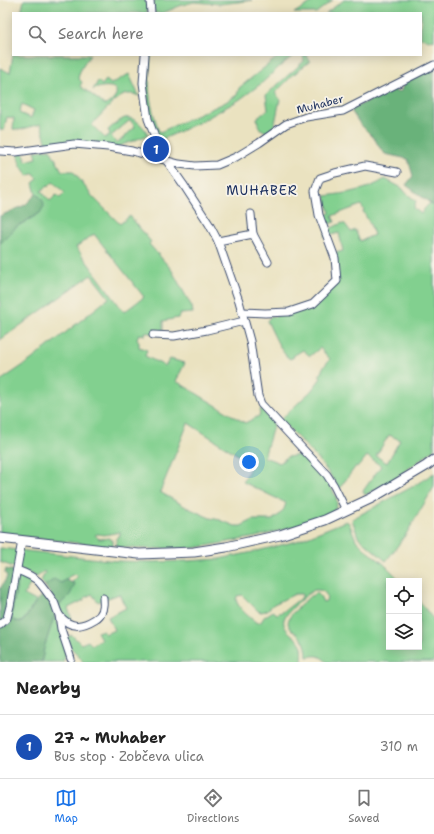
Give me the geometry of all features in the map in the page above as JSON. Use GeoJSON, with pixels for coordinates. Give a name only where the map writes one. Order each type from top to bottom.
{"type":"FeatureCollection","features":[{"type":"Feature","properties":{"kind":"street"},"geometry":{"type":"LineString","coordinates":[[150,0],[151,12]]}},
{"type":"Feature","properties":{"kind":"street"},"geometry":{"type":"LineString","coordinates":[[145,56],[144,83],[148,119],[158,145],[166,160],[209,224],[218,241],[242,312],[250,341],[258,396],[262,404],[327,475],[346,510]]}},
{"type":"Feature","properties":{"kind":"street","name":"Muhaber"},"geometry":{"type":"LineString","coordinates":[[0,151],[16,152],[74,144],[132,151],[179,164],[196,166],[217,165],[236,157],[286,124],[306,117],[343,111],[434,65]]}},
{"type":"Feature","properties":{"kind":"street"},"geometry":{"type":"LineString","coordinates":[[242,312],[289,312],[313,304],[337,281],[335,258],[319,215],[315,191],[320,178],[365,166],[397,172]]}},
{"type":"Feature","properties":{"kind":"street"},"geometry":{"type":"LineString","coordinates":[[251,214],[253,234],[268,262]]}},
{"type":"Feature","properties":{"kind":"street"},"geometry":{"type":"LineString","coordinates":[[218,241],[253,234]]}},
{"type":"Feature","properties":{"kind":"street"},"geometry":{"type":"LineString","coordinates":[[153,335],[174,336],[244,321]]}},
{"type":"Feature","properties":{"kind":"street"},"geometry":{"type":"LineString","coordinates":[[0,538],[139,554],[194,552],[280,535],[324,520],[372,498],[434,460]]}},
{"type":"Feature","properties":{"kind":"street"},"geometry":{"type":"LineString","coordinates":[[0,625],[7,618],[18,570],[22,541]]}},
{"type":"Feature","properties":{"kind":"street"},"geometry":{"type":"LineString","coordinates":[[18,570],[29,574],[38,581],[54,603],[59,615],[61,629],[71,659]]}},
{"type":"Feature","properties":{"kind":"street"},"geometry":{"type":"LineString","coordinates":[[59,615],[72,625],[78,626],[87,624],[98,617],[104,606],[103,598]]}},
{"type":"Feature","properties":{"kind":"green space"},"geometry":{"type":"Polygon","coordinates":[[[24,0],[147,0],[147,12],[21,12],[24,0]]]}},
{"type":"Feature","properties":{"kind":"green space"},"geometry":{"type":"Polygon","coordinates":[[[154,0],[252,0],[220,4],[194,2],[165,12],[154,12],[154,0]]]}},
{"type":"Feature","properties":{"kind":"green space"},"geometry":{"type":"Polygon","coordinates":[[[313,0],[333,0],[317,12],[296,12],[314,1],[313,0]]]}},
{"type":"Feature","properties":{"kind":"green space"},"geometry":{"type":"Polygon","coordinates":[[[344,0],[434,0],[434,41],[429,41],[422,38],[422,12],[375,12],[372,9],[368,12],[327,12],[344,0]]]}},
{"type":"Feature","properties":{"kind":"green space"},"geometry":{"type":"Polygon","coordinates":[[[13,56],[89,56],[81,69],[78,78],[82,82],[80,86],[105,105],[110,103],[115,97],[115,89],[100,87],[93,90],[98,81],[102,85],[106,80],[111,84],[129,74],[139,96],[134,94],[124,95],[107,108],[92,125],[105,138],[110,134],[108,130],[121,120],[128,118],[139,123],[148,135],[117,147],[47,145],[41,124],[19,130],[13,129],[14,118],[7,117],[4,130],[0,130],[0,68],[10,73],[13,56]],[[22,104],[19,113],[31,118],[34,110],[22,104]],[[131,121],[111,136],[116,143],[135,127],[131,121]]]}},
{"type":"Feature","properties":{"kind":"green space"},"geometry":{"type":"Polygon","coordinates":[[[148,56],[151,56],[149,91],[153,112],[160,132],[224,103],[237,95],[239,88],[279,56],[293,56],[262,83],[239,100],[200,122],[159,141],[150,117],[145,80],[148,56]]]}},
{"type":"Feature","properties":{"kind":"green space"},"geometry":{"type":"Polygon","coordinates":[[[303,56],[307,56],[310,61],[275,93],[280,99],[274,128],[270,134],[259,128],[257,118],[268,110],[266,95],[304,61],[303,56]]]}},
{"type":"Feature","properties":{"kind":"green space"},"geometry":{"type":"Polygon","coordinates":[[[434,66],[434,206],[406,185],[413,176],[408,159],[385,154],[374,138],[360,124],[352,112],[352,109],[394,88],[396,92],[401,91],[404,82],[434,66]]]}},
{"type":"Feature","properties":{"kind":"green space"},"geometry":{"type":"Polygon","coordinates":[[[50,149],[62,171],[73,171],[92,196],[120,224],[130,216],[151,242],[149,244],[171,269],[192,307],[193,313],[180,314],[178,318],[163,321],[163,330],[158,335],[145,332],[145,335],[139,334],[137,338],[139,347],[147,350],[145,356],[165,366],[170,359],[185,363],[176,381],[245,423],[259,416],[261,408],[274,423],[264,457],[280,463],[287,457],[306,454],[329,483],[336,497],[337,504],[334,511],[297,526],[256,537],[194,548],[150,549],[117,547],[116,538],[120,535],[120,532],[95,535],[99,539],[110,538],[113,542],[113,547],[0,534],[0,381],[31,360],[109,298],[91,275],[0,340],[0,244],[16,227],[40,213],[40,197],[36,194],[33,183],[38,179],[34,173],[28,176],[21,166],[18,157],[18,154],[24,153],[26,161],[37,158],[35,151],[50,149]],[[53,182],[41,191],[50,201],[56,195],[60,198],[65,193],[53,182]],[[94,234],[76,247],[124,312],[144,297],[94,234]],[[188,423],[160,492],[186,507],[210,518],[235,526],[241,526],[253,520],[272,520],[284,509],[286,503],[243,482],[252,464],[188,423]]]}},
{"type":"Feature","properties":{"kind":"green space"},"geometry":{"type":"Polygon","coordinates":[[[385,179],[402,188],[416,201],[414,208],[421,214],[430,203],[434,206],[434,448],[431,452],[392,481],[365,495],[363,491],[381,466],[367,456],[358,467],[356,466],[339,489],[319,461],[280,420],[311,391],[321,378],[319,376],[323,371],[322,369],[330,359],[320,348],[310,356],[303,350],[290,359],[283,352],[267,321],[270,317],[277,316],[317,301],[337,276],[331,254],[343,251],[339,233],[324,237],[327,230],[342,223],[345,224],[351,232],[355,230],[360,241],[374,235],[361,205],[332,216],[335,222],[327,225],[324,216],[330,213],[325,196],[356,191],[385,179]],[[389,435],[376,456],[387,463],[400,440],[389,435]]]}},
{"type":"Feature","properties":{"kind":"green space"},"geometry":{"type":"Polygon","coordinates":[[[36,194],[43,201],[44,206],[40,213],[16,227],[0,244],[0,216],[25,205],[36,194]]]}},
{"type":"Feature","properties":{"kind":"green space"},"geometry":{"type":"Polygon","coordinates":[[[434,473],[434,487],[405,536],[386,561],[358,537],[352,519],[412,487],[434,473]]]}},
{"type":"Feature","properties":{"kind":"green space"},"geometry":{"type":"Polygon","coordinates":[[[346,521],[349,523],[356,540],[398,578],[386,578],[386,650],[422,650],[422,605],[434,620],[434,662],[327,662],[318,656],[307,657],[304,643],[301,638],[289,627],[288,621],[294,612],[314,594],[317,593],[323,602],[326,601],[326,594],[324,592],[321,590],[315,590],[298,603],[284,619],[285,627],[298,640],[302,647],[302,662],[83,662],[69,646],[65,638],[72,635],[81,644],[88,641],[92,645],[101,639],[97,632],[103,630],[105,634],[114,630],[108,617],[126,608],[119,594],[98,602],[92,594],[84,598],[84,600],[68,608],[73,622],[64,616],[58,606],[75,584],[72,582],[78,576],[75,574],[61,583],[45,586],[41,581],[45,573],[44,571],[37,577],[0,562],[0,548],[117,561],[153,562],[219,559],[297,541],[346,521]],[[295,594],[274,604],[266,611],[261,612],[258,611],[242,595],[237,596],[236,600],[242,610],[257,623],[261,622],[264,617],[273,611],[277,614],[284,611],[302,597],[302,594],[295,594]]]}},
{"type":"Feature","properties":{"kind":"green space"},"geometry":{"type":"Polygon","coordinates":[[[6,569],[19,572],[11,618],[15,621],[22,622],[38,599],[42,596],[46,594],[49,598],[55,614],[44,648],[42,662],[0,662],[0,589],[7,577],[5,572],[6,569]]]}},
{"type":"Feature","properties":{"kind":"green space"},"geometry":{"type":"Polygon","coordinates":[[[19,572],[32,581],[24,595],[36,601],[28,615],[21,622],[15,621],[11,618],[19,572]]]}},
{"type":"Feature","properties":{"kind":"green space"},"geometry":{"type":"Polygon","coordinates":[[[54,579],[61,583],[66,580],[75,584],[70,595],[58,606],[45,586],[54,579]]]}},
{"type":"Feature","properties":{"kind":"green space"},"geometry":{"type":"Polygon","coordinates":[[[55,614],[66,653],[63,662],[42,662],[44,648],[55,614]]]}},
{"type":"Feature","properties":{"kind":"place","name":"27 ~ Muhaber"},"geometry":{"type":"Point","coordinates":[156,149]}},
{"type":"Feature","properties":{"kind":"district","name":"MUHABER"},"geometry":{"type":"Point","coordinates":[262,190]}}]}
